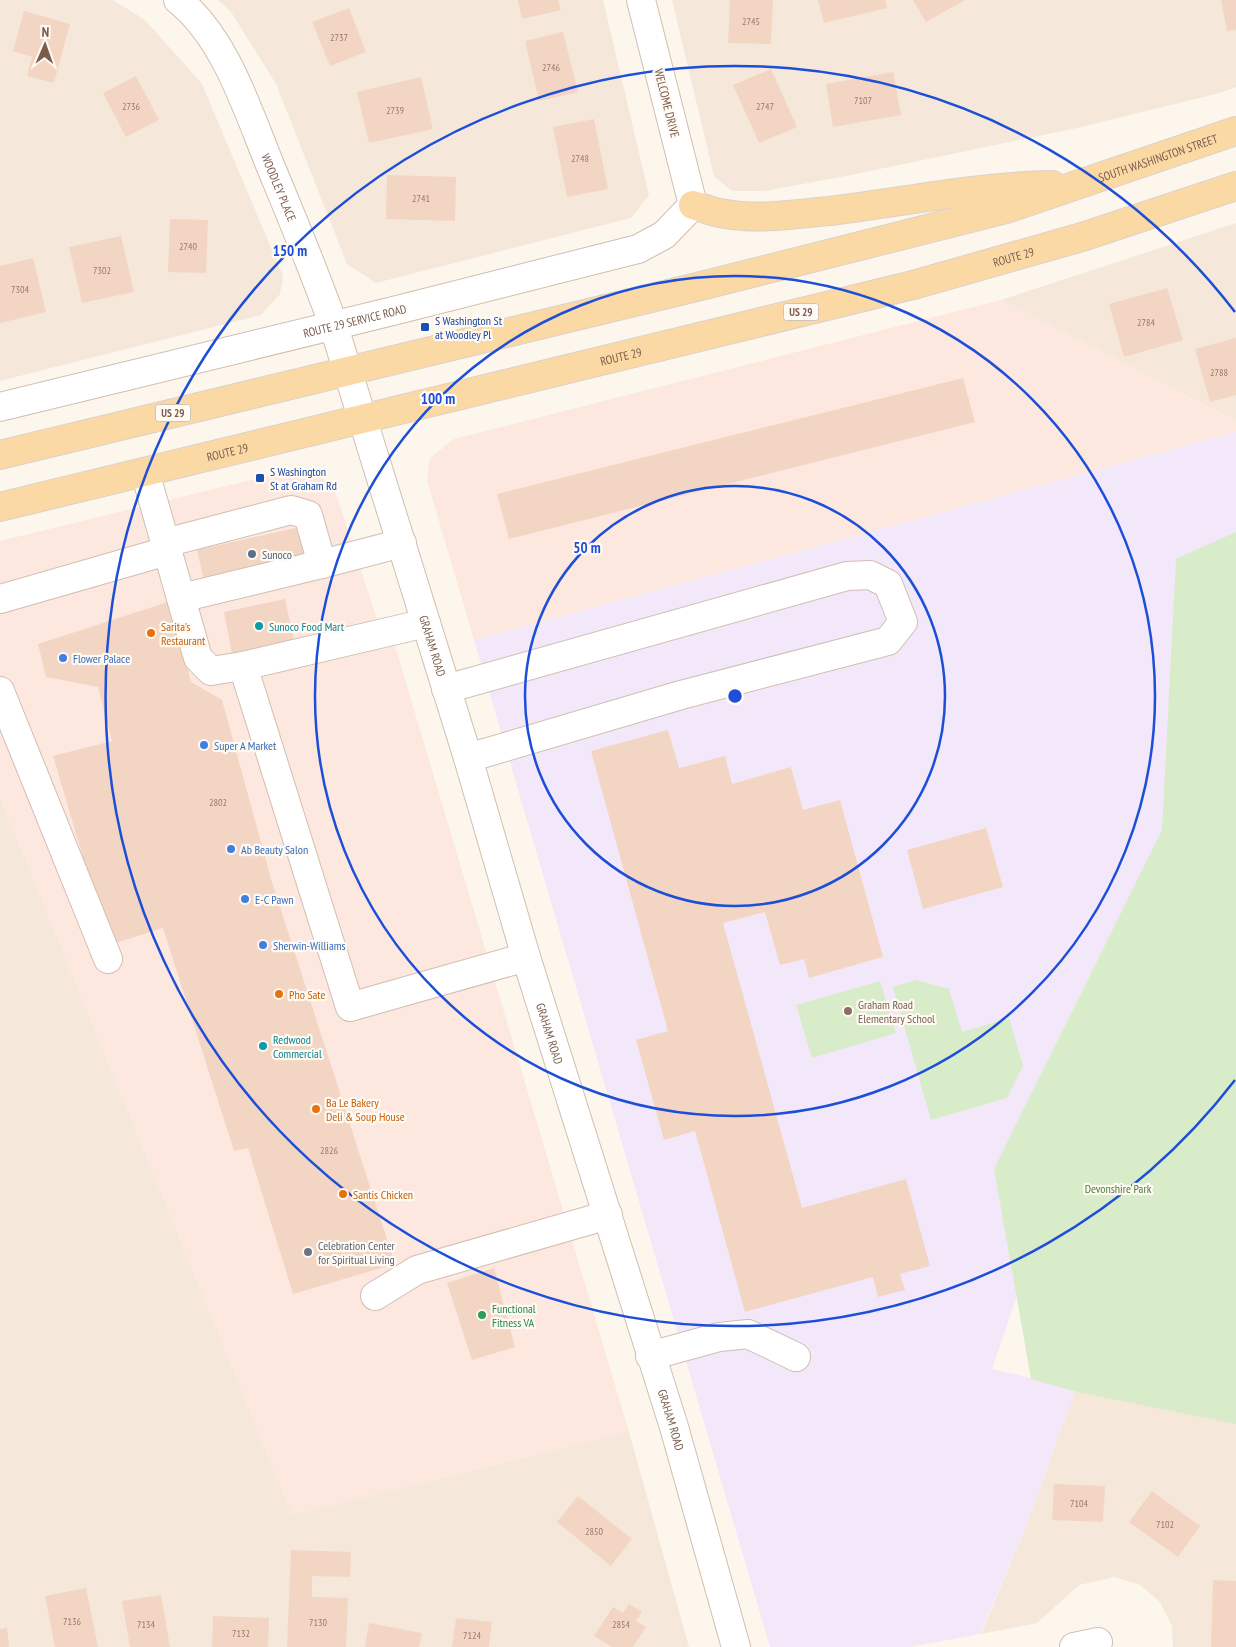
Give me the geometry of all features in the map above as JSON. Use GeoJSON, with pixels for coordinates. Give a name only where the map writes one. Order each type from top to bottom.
{"type":"FeatureCollection","features":[{"type":"Feature","properties":{"kind":"main road","name":"SOUTH WASHINGTON STREET"},"geometry":{"type":"LineString","coordinates":[[1082,185],[1236,131]]}},
{"type":"Feature","properties":{"kind":"main road"},"geometry":{"type":"LineString","coordinates":[[693,205],[726,214],[742,216],[802,214],[897,203],[1008,186],[1082,185]]}},
{"type":"Feature","properties":{"kind":"main road","name":"US 29"},"geometry":{"type":"LineString","coordinates":[[0,455],[874,244],[1006,209],[1082,185]]}},
{"type":"Feature","properties":{"kind":"main road","name":"ROUTE 29"},"geometry":{"type":"LineString","coordinates":[[0,508],[913,285],[1082,238],[1236,186]]}},
{"type":"Feature","properties":{"kind":"street","name":"WOODLEY PLACE"},"geometry":{"type":"LineString","coordinates":[[178,0],[206,29],[240,92],[314,270],[333,324],[361,419]]}},
{"type":"Feature","properties":{"kind":"street","name":"WELCOME DRIVE"},"geometry":{"type":"LineString","coordinates":[[641,0],[693,205]]}},
{"type":"Feature","properties":{"kind":"street","name":"ROUTE 29 SERVICE ROAD"},"geometry":{"type":"LineString","coordinates":[[0,407],[638,249],[664,236],[693,205]]}},
{"type":"Feature","properties":{"kind":"street","name":"GRAHAM ROAD"},"geometry":{"type":"LineString","coordinates":[[361,419],[402,543],[468,758],[526,958],[608,1215],[650,1356],[674,1427],[736,1647]]}},
{"type":"Feature","properties":{"kind":"street"},"geometry":{"type":"LineString","coordinates":[[145,472],[198,658],[211,671],[242,666],[426,622]]}},
{"type":"Feature","properties":{"kind":"street"},"geometry":{"type":"LineString","coordinates":[[0,599],[291,510],[308,515],[322,564]]}},
{"type":"Feature","properties":{"kind":"street"},"geometry":{"type":"LineString","coordinates":[[181,598],[402,543]]}},
{"type":"Feature","properties":{"kind":"street"},"geometry":{"type":"LineString","coordinates":[[446,689],[847,576],[870,574],[888,584],[903,622],[888,641],[681,695],[468,758]]}},
{"type":"Feature","properties":{"kind":"street"},"geometry":{"type":"LineString","coordinates":[[242,666],[350,1007],[526,958]]}},
{"type":"Feature","properties":{"kind":"street"},"geometry":{"type":"LineString","coordinates":[[0,690],[108,959]]}},
{"type":"Feature","properties":{"kind":"street"},"geometry":{"type":"LineString","coordinates":[[374,1296],[417,1270],[608,1215]]}},
{"type":"Feature","properties":{"kind":"street"},"geometry":{"type":"LineString","coordinates":[[650,1356],[719,1337],[748,1334],[796,1357]]}},
{"type":"Feature","properties":{"kind":"shaded area"},"geometry":{"type":"Polygon","coordinates":[[[0,0],[113,0],[145,20],[202,84],[283,276],[280,294],[261,315],[0,381],[0,0]]]}},
{"type":"Feature","properties":{"kind":"shaded area"},"geometry":{"type":"Polygon","coordinates":[[[218,0],[603,0],[649,195],[631,218],[376,283],[347,264],[276,84],[231,12],[218,0]]]}},
{"type":"Feature","properties":{"kind":"shaded area"},"geometry":{"type":"Polygon","coordinates":[[[672,0],[1236,0],[1236,87],[1220,93],[1077,128],[846,176],[765,191],[732,191],[714,176],[672,0]]]}},
{"type":"Feature","properties":{"kind":"shaded area"},"geometry":{"type":"Polygon","coordinates":[[[1236,223],[1236,421],[1001,300],[1105,266],[1236,223]]]}},
{"type":"Feature","properties":{"kind":"shaded area"},"geometry":{"type":"Polygon","coordinates":[[[1001,300],[1236,421],[1236,432],[474,640],[427,480],[430,458],[454,439],[1001,300]]]}},
{"type":"Feature","properties":{"kind":"shaded area","name":"Graham Road Elementary School"},"geometry":{"type":"Polygon","coordinates":[[[1236,432],[1236,653],[992,1369],[1076,1388],[1027,1524],[980,1634],[910,1647],[770,1647],[474,640],[1236,432]]]}},
{"type":"Feature","properties":{"kind":"shaded area"},"geometry":{"type":"Polygon","coordinates":[[[296,469],[314,473],[333,485],[379,625],[388,622],[629,1432],[292,1515],[0,796],[0,541],[296,469]]]}},
{"type":"Feature","properties":{"kind":"shaded area"},"geometry":{"type":"Polygon","coordinates":[[[0,796],[292,1514],[629,1432],[689,1647],[0,1647],[0,796]]]}},
{"type":"Feature","properties":{"kind":"shaded area"},"geometry":{"type":"Polygon","coordinates":[[[1076,1388],[1236,1422],[1236,1647],[1173,1647],[1172,1626],[1160,1602],[1140,1585],[1115,1577],[1079,1585],[1037,1623],[981,1634],[1027,1524],[1076,1388]]]}},
{"type":"Feature","properties":{"kind":"green space","name":"Devonshire Park"},"geometry":{"type":"Polygon","coordinates":[[[1236,532],[1236,1424],[1077,1392],[1031,1379],[994,1169],[1162,830],[1176,559],[1236,532]]]}},
{"type":"Feature","properties":{"kind":"green space"},"geometry":{"type":"Polygon","coordinates":[[[916,980],[949,989],[962,1032],[1009,1018],[1023,1066],[1007,1098],[931,1120],[893,987],[916,980]]]}},
{"type":"Feature","properties":{"kind":"green space"},"geometry":{"type":"Polygon","coordinates":[[[880,981],[896,1033],[812,1058],[796,1005],[880,981]]]}},
{"type":"Feature","properties":{"kind":"building"},"geometry":{"type":"Polygon","coordinates":[[[518,0],[558,0],[561,10],[522,19],[518,0]]]}},
{"type":"Feature","properties":{"kind":"building"},"geometry":{"type":"Polygon","coordinates":[[[730,0],[773,0],[771,44],[728,43],[730,0]]]}},
{"type":"Feature","properties":{"kind":"building"},"geometry":{"type":"Polygon","coordinates":[[[818,0],[885,0],[887,8],[824,23],[818,0]]]}},
{"type":"Feature","properties":{"kind":"building"},"geometry":{"type":"Polygon","coordinates":[[[913,0],[965,0],[926,22],[913,0]]]}},
{"type":"Feature","properties":{"kind":"building"},"geometry":{"type":"Polygon","coordinates":[[[1221,0],[1236,0],[1236,30],[1227,31],[1221,0]]]}},
{"type":"Feature","properties":{"kind":"building"},"geometry":{"type":"Polygon","coordinates":[[[349,8],[366,52],[330,66],[312,22],[349,8]]]}},
{"type":"Feature","properties":{"kind":"building"},"geometry":{"type":"Polygon","coordinates":[[[24,11],[70,24],[54,83],[27,76],[32,57],[13,51],[24,11]]]}},
{"type":"Feature","properties":{"kind":"building"},"geometry":{"type":"Polygon","coordinates":[[[563,32],[578,92],[539,101],[525,41],[563,32]]]}},
{"type":"Feature","properties":{"kind":"building"},"geometry":{"type":"Polygon","coordinates":[[[771,69],[797,127],[759,143],[733,85],[771,69]]]}},
{"type":"Feature","properties":{"kind":"building"},"geometry":{"type":"Polygon","coordinates":[[[893,72],[901,115],[833,127],[826,84],[893,72]]]}},
{"type":"Feature","properties":{"kind":"building"},"geometry":{"type":"Polygon","coordinates":[[[136,76],[159,120],[126,137],[103,93],[136,76]]]}},
{"type":"Feature","properties":{"kind":"building"},"geometry":{"type":"Polygon","coordinates":[[[421,77],[433,129],[369,143],[357,92],[421,77]]]}},
{"type":"Feature","properties":{"kind":"building"},"geometry":{"type":"Polygon","coordinates":[[[594,119],[608,189],[567,197],[553,127],[594,119]]]}},
{"type":"Feature","properties":{"kind":"building"},"geometry":{"type":"Polygon","coordinates":[[[387,175],[456,177],[455,221],[386,219],[387,175]]]}},
{"type":"Feature","properties":{"kind":"building"},"geometry":{"type":"Polygon","coordinates":[[[170,219],[208,220],[206,273],[168,272],[170,219]]]}},
{"type":"Feature","properties":{"kind":"building"},"geometry":{"type":"Polygon","coordinates":[[[121,236],[134,292],[82,303],[69,247],[121,236]]]}},
{"type":"Feature","properties":{"kind":"building"},"geometry":{"type":"Polygon","coordinates":[[[33,258],[46,312],[0,323],[0,266],[33,258]]]}},
{"type":"Feature","properties":{"kind":"building"},"geometry":{"type":"Polygon","coordinates":[[[1167,288],[1183,340],[1124,357],[1109,304],[1167,288]]]}},
{"type":"Feature","properties":{"kind":"building"},"geometry":{"type":"Polygon","coordinates":[[[1236,338],[1236,395],[1210,402],[1195,349],[1236,338]]]}},
{"type":"Feature","properties":{"kind":"building"},"geometry":{"type":"Polygon","coordinates":[[[963,378],[975,422],[509,539],[497,494],[963,378]]]}},
{"type":"Feature","properties":{"kind":"building","name":"Sunoco"},"geometry":{"type":"Polygon","coordinates":[[[300,527],[307,558],[204,581],[197,550],[300,527]]]}},
{"type":"Feature","properties":{"kind":"building","name":"Sunoco Food Mart"},"geometry":{"type":"Polygon","coordinates":[[[285,599],[294,640],[232,654],[224,612],[285,599]]]}},
{"type":"Feature","properties":{"kind":"building","name":"Redwood Commercial"},"geometry":{"type":"Polygon","coordinates":[[[171,601],[191,682],[222,700],[272,882],[395,1264],[293,1294],[248,1148],[234,1151],[163,928],[109,945],[53,756],[112,741],[98,687],[46,677],[38,644],[171,601]]]}},
{"type":"Feature","properties":{"kind":"building"},"geometry":{"type":"Polygon","coordinates":[[[668,730],[679,768],[725,756],[732,784],[791,767],[803,810],[840,800],[883,957],[809,978],[804,959],[780,965],[765,912],[723,923],[802,1208],[906,1179],[930,1266],[900,1274],[905,1290],[878,1297],[873,1277],[745,1312],[695,1131],[664,1140],[636,1040],[668,1031],[591,751],[668,730]]]}},
{"type":"Feature","properties":{"kind":"building"},"geometry":{"type":"Polygon","coordinates":[[[986,828],[1003,887],[923,909],[907,850],[986,828]]]}},
{"type":"Feature","properties":{"kind":"building","name":"Functional Fitness VA"},"geometry":{"type":"Polygon","coordinates":[[[494,1268],[515,1347],[472,1360],[447,1283],[494,1268]]]}},
{"type":"Feature","properties":{"kind":"building"},"geometry":{"type":"Polygon","coordinates":[[[1054,1484],[1105,1486],[1103,1522],[1052,1520],[1054,1484]]]}},
{"type":"Feature","properties":{"kind":"building"},"geometry":{"type":"Polygon","coordinates":[[[1152,1491],[1200,1526],[1178,1557],[1129,1522],[1152,1491]]]}},
{"type":"Feature","properties":{"kind":"building"},"geometry":{"type":"Polygon","coordinates":[[[578,1496],[632,1539],[611,1566],[557,1522],[578,1496]]]}},
{"type":"Feature","properties":{"kind":"building"},"geometry":{"type":"Polygon","coordinates":[[[291,1550],[351,1552],[350,1577],[312,1576],[312,1597],[348,1598],[346,1647],[287,1647],[291,1550]]]}},
{"type":"Feature","properties":{"kind":"building"},"geometry":{"type":"Polygon","coordinates":[[[1213,1580],[1236,1581],[1236,1647],[1211,1647],[1213,1580]]]}},
{"type":"Feature","properties":{"kind":"building"},"geometry":{"type":"Polygon","coordinates":[[[86,1588],[98,1647],[55,1647],[45,1596],[86,1588]]]}},
{"type":"Feature","properties":{"kind":"building"},"geometry":{"type":"Polygon","coordinates":[[[161,1595],[170,1647],[130,1647],[122,1601],[161,1595]]]}},
{"type":"Feature","properties":{"kind":"building"},"geometry":{"type":"Polygon","coordinates":[[[629,1604],[642,1612],[636,1621],[646,1627],[633,1647],[612,1647],[594,1636],[613,1607],[623,1613],[629,1604]]]}},
{"type":"Feature","properties":{"kind":"building"},"geometry":{"type":"Polygon","coordinates":[[[213,1616],[269,1618],[268,1647],[212,1647],[213,1616]]]}},
{"type":"Feature","properties":{"kind":"building"},"geometry":{"type":"Polygon","coordinates":[[[456,1618],[492,1622],[489,1647],[452,1647],[456,1618]]]}},
{"type":"Feature","properties":{"kind":"building"},"geometry":{"type":"Polygon","coordinates":[[[369,1623],[422,1633],[419,1647],[365,1647],[369,1623]]]}},
{"type":"Feature","properties":{"kind":"building"},"geometry":{"type":"Polygon","coordinates":[[[7,1628],[9,1647],[0,1647],[0,1629],[7,1628]]]}},
{"type":"Feature","properties":{"kind":"place","name":"S Washington St at Woodley Pl"},"geometry":{"type":"Point","coordinates":[425,327]}},
{"type":"Feature","properties":{"kind":"place","name":"S Washington St at Graham Rd"},"geometry":{"type":"Point","coordinates":[260,478]}},
{"type":"Feature","properties":{"kind":"place","name":"Sunoco"},"geometry":{"type":"Point","coordinates":[252,554]}},
{"type":"Feature","properties":{"kind":"place","name":"Sunoco Food Mart"},"geometry":{"type":"Point","coordinates":[259,626]}},
{"type":"Feature","properties":{"kind":"place","name":"Sarita's Restaurant"},"geometry":{"type":"Point","coordinates":[151,633]}},
{"type":"Feature","properties":{"kind":"place","name":"Flower Palace"},"geometry":{"type":"Point","coordinates":[63,658]}},
{"type":"Feature","properties":{"kind":"place","name":"Super A Market"},"geometry":{"type":"Point","coordinates":[204,745]}},
{"type":"Feature","properties":{"kind":"place","name":"Ab Beauty Salon"},"geometry":{"type":"Point","coordinates":[231,849]}},
{"type":"Feature","properties":{"kind":"place","name":"E-C Pawn"},"geometry":{"type":"Point","coordinates":[245,899]}},
{"type":"Feature","properties":{"kind":"place","name":"Sherwin-Williams"},"geometry":{"type":"Point","coordinates":[263,945]}},
{"type":"Feature","properties":{"kind":"place","name":"Pho Sate"},"geometry":{"type":"Point","coordinates":[279,994]}},
{"type":"Feature","properties":{"kind":"place","name":"Graham Road Elementary School"},"geometry":{"type":"Point","coordinates":[848,1011]}},
{"type":"Feature","properties":{"kind":"place","name":"Redwood Commercial"},"geometry":{"type":"Point","coordinates":[263,1046]}},
{"type":"Feature","properties":{"kind":"place","name":"Ba Le Bakery Deli & Soup House"},"geometry":{"type":"Point","coordinates":[316,1109]}},
{"type":"Feature","properties":{"kind":"place","name":"Santis Chicken"},"geometry":{"type":"Point","coordinates":[343,1194]}},
{"type":"Feature","properties":{"kind":"place","name":"Celebration Center for Spiritual Living"},"geometry":{"type":"Point","coordinates":[308,1252]}},
{"type":"Feature","properties":{"kind":"place","name":"Functional Fitness VA"},"geometry":{"type":"Point","coordinates":[482,1315]}}]}
